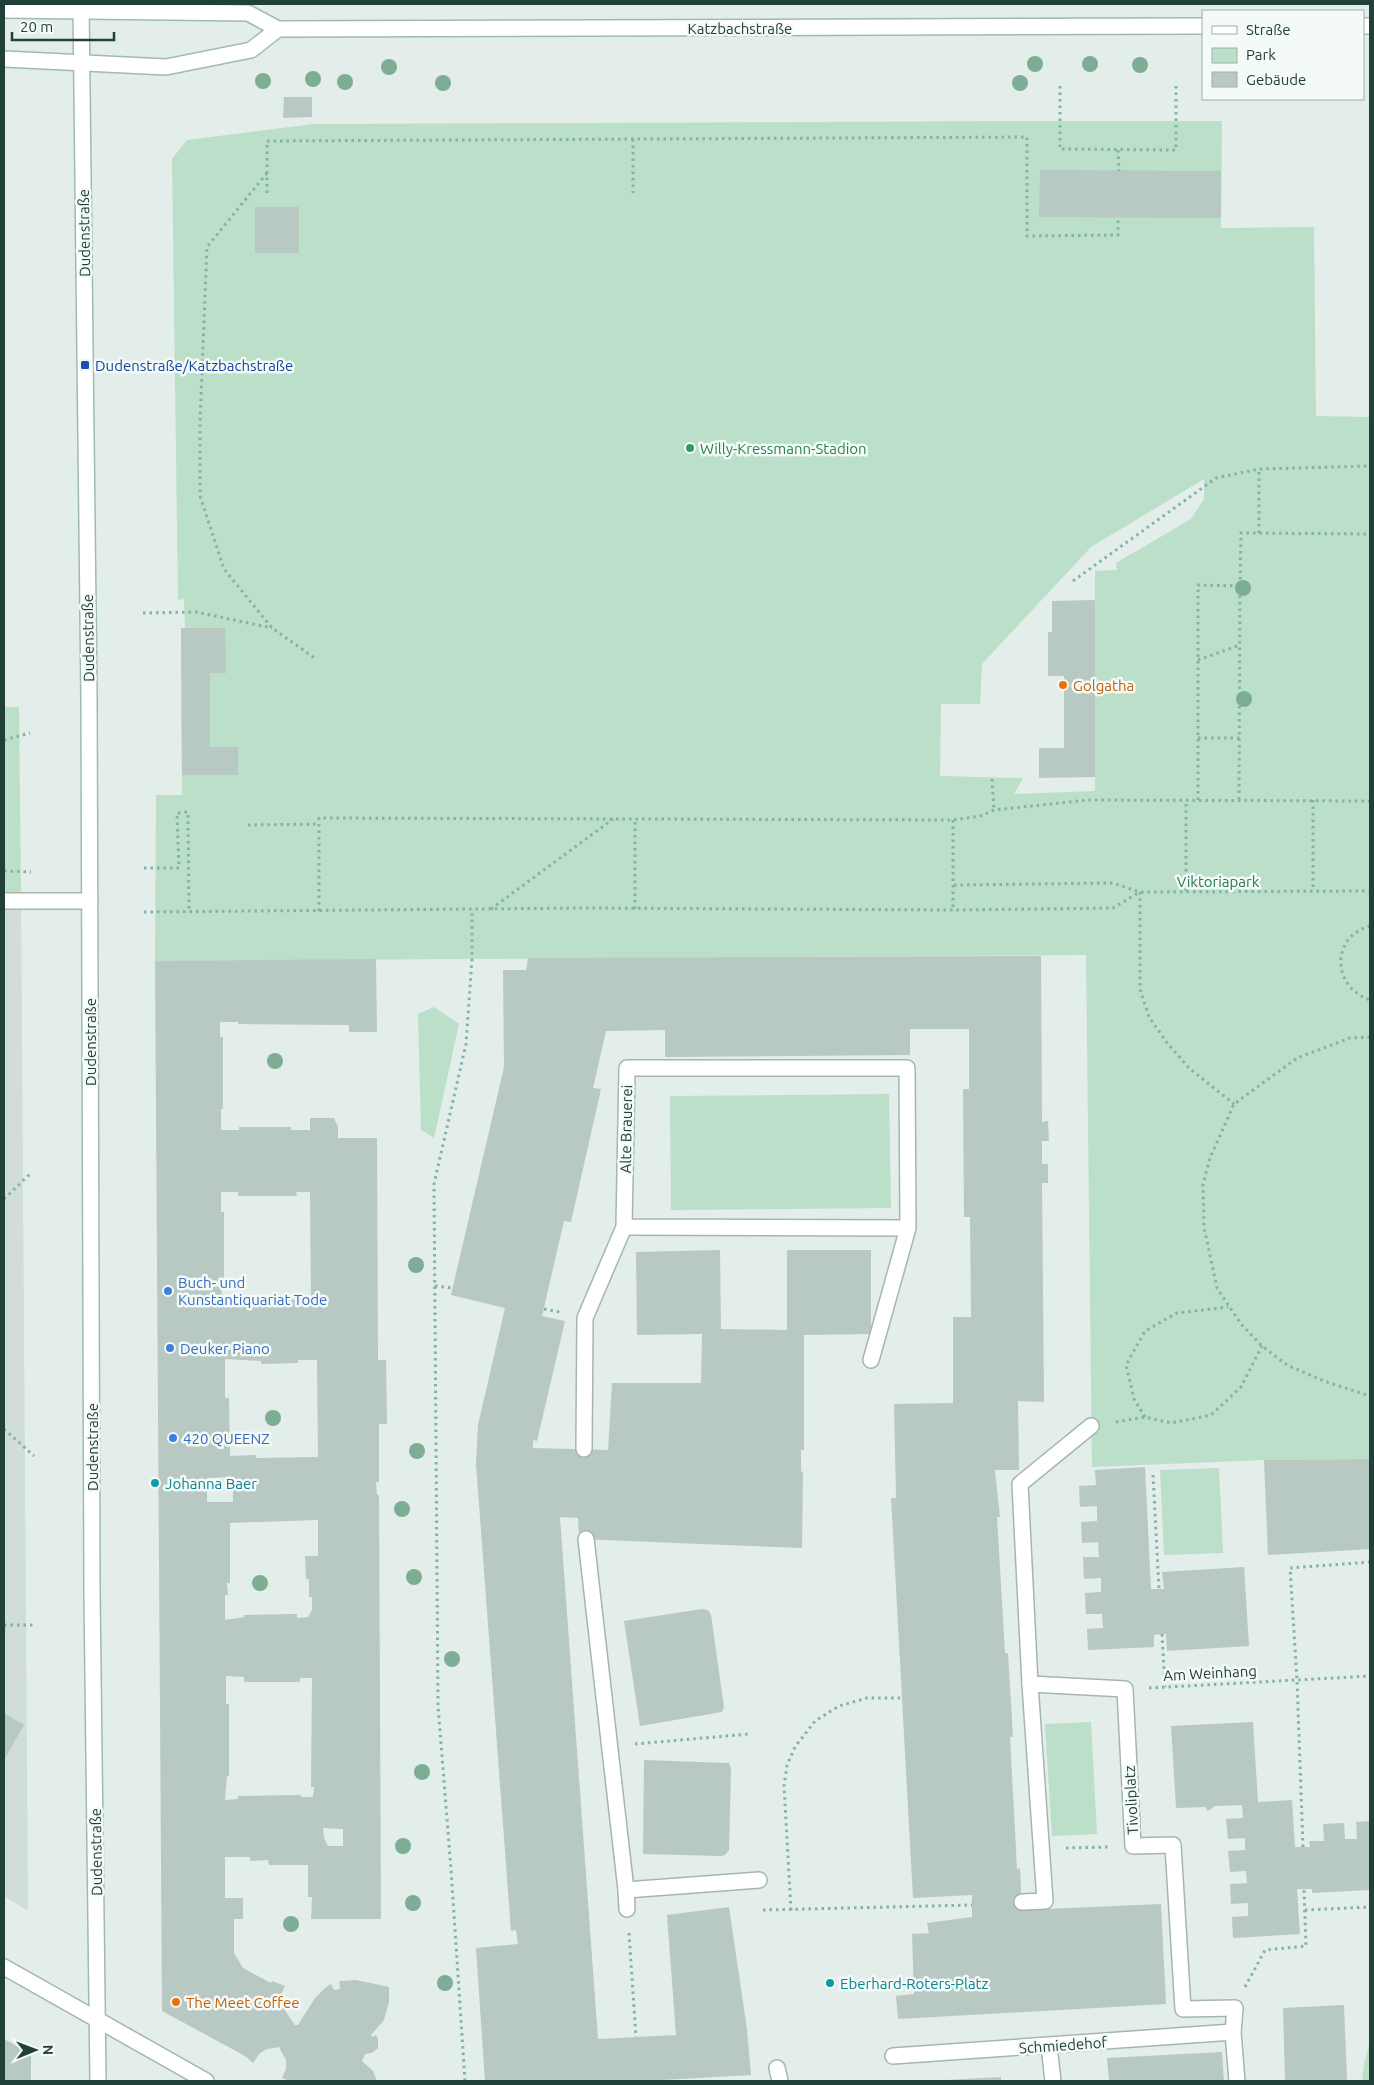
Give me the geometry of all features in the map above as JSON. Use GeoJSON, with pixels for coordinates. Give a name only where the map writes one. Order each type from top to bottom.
{"type":"FeatureCollection","features":[{"type":"Feature","properties":{"kind":"main road","name":"Katzbachstraße"},"geometry":{"type":"LineString","coordinates":[[4,10],[81,7],[248,13],[278,29],[1202,26]]}},
{"type":"Feature","properties":{"kind":"main road","name":"Dudenstraße"},"geometry":{"type":"LineString","coordinates":[[81,7],[90,901],[92,1593],[98,2081]]}},
{"type":"Feature","properties":{"kind":"main road"},"geometry":{"type":"LineString","coordinates":[[4,59],[82,61],[166,67],[251,50],[278,29]]}},
{"type":"Feature","properties":{"kind":"main road"},"geometry":{"type":"LineString","coordinates":[[4,901],[90,901]]}},
{"type":"Feature","properties":{"kind":"main road","name":"Alte Brauerei"},"geometry":{"type":"LineString","coordinates":[[624,1226],[627,1068],[907,1068],[908,1228],[870,1360]]}},
{"type":"Feature","properties":{"kind":"main road"},"geometry":{"type":"LineString","coordinates":[[584,1449],[585,1318],[624,1226],[908,1228]]}},
{"type":"Feature","properties":{"kind":"main road"},"geometry":{"type":"LineString","coordinates":[[1022,1902],[1045,1901],[1030,1684],[1020,1484],[1091,1426]]}},
{"type":"Feature","properties":{"kind":"main road"},"geometry":{"type":"LineString","coordinates":[[586,1539],[611,1746],[627,1909]]}},
{"type":"Feature","properties":{"kind":"main road"},"geometry":{"type":"LineString","coordinates":[[1030,1684],[1125,1689]]}},
{"type":"Feature","properties":{"kind":"main road","name":"Tivoliplatz"},"geometry":{"type":"LineString","coordinates":[[1125,1689],[1133,1846],[1173,1845],[1183,2009],[1235,2008]]}},
{"type":"Feature","properties":{"kind":"main road"},"geometry":{"type":"LineString","coordinates":[[626,1890],[759,1880]]}},
{"type":"Feature","properties":{"kind":"main road"},"geometry":{"type":"LineString","coordinates":[[4,1967],[206,2081]]}},
{"type":"Feature","properties":{"kind":"main road"},"geometry":{"type":"LineString","coordinates":[[1235,2008],[1233,2032],[1237,2081]]}},
{"type":"Feature","properties":{"kind":"main road","name":"Schmiedehof"},"geometry":{"type":"LineString","coordinates":[[894,2056],[1233,2032]]}},
{"type":"Feature","properties":{"kind":"main road"},"geometry":{"type":"LineString","coordinates":[[1049,2046],[1053,2081]]}},
{"type":"Feature","properties":{"kind":"path"},"geometry":{"type":"LineString","coordinates":[[1060,86],[1060,149],[1118,150],[1176,150],[1176,86]]}},
{"type":"Feature","properties":{"kind":"path"},"geometry":{"type":"LineString","coordinates":[[267,193],[267,142],[1027,137],[1027,236],[1118,235],[1118,218]]}},
{"type":"Feature","properties":{"kind":"path"},"geometry":{"type":"LineString","coordinates":[[633,139],[633,193]]}},
{"type":"Feature","properties":{"kind":"path"},"geometry":{"type":"LineString","coordinates":[[1118,150],[1119,170]]}},
{"type":"Feature","properties":{"kind":"path"},"geometry":{"type":"LineString","coordinates":[[267,172],[207,247],[200,422],[200,496],[224,570],[272,628],[316,659]]}},
{"type":"Feature","properties":{"kind":"path"},"geometry":{"type":"LineString","coordinates":[[1073,581],[1216,478],[1259,469],[1370,466]]}},
{"type":"Feature","properties":{"kind":"path"},"geometry":{"type":"LineString","coordinates":[[1259,469],[1259,533]]}},
{"type":"Feature","properties":{"kind":"path"},"geometry":{"type":"LineString","coordinates":[[1239,800],[1241,533],[1370,534]]}},
{"type":"Feature","properties":{"kind":"path"},"geometry":{"type":"LineString","coordinates":[[1198,800],[1198,585],[1240,586]]}},
{"type":"Feature","properties":{"kind":"path"},"geometry":{"type":"LineString","coordinates":[[144,613],[196,612],[272,628]]}},
{"type":"Feature","properties":{"kind":"path"},"geometry":{"type":"LineString","coordinates":[[1198,660],[1240,644]]}},
{"type":"Feature","properties":{"kind":"path"},"geometry":{"type":"LineString","coordinates":[[4,740],[30,733]]}},
{"type":"Feature","properties":{"kind":"path"},"geometry":{"type":"LineString","coordinates":[[1198,738],[1240,738]]}},
{"type":"Feature","properties":{"kind":"path"},"geometry":{"type":"LineString","coordinates":[[992,779],[994,810]]}},
{"type":"Feature","properties":{"kind":"path"},"geometry":{"type":"LineString","coordinates":[[319,910],[319,818],[953,820],[980,816],[994,810],[1088,800],[1370,801]]}},
{"type":"Feature","properties":{"kind":"path"},"geometry":{"type":"LineString","coordinates":[[1186,800],[1186,891]]}},
{"type":"Feature","properties":{"kind":"path"},"geometry":{"type":"LineString","coordinates":[[1313,800],[1313,891]]}},
{"type":"Feature","properties":{"kind":"path"},"geometry":{"type":"LineString","coordinates":[[144,868],[178,868],[177,813],[188,812],[190,912]]}},
{"type":"Feature","properties":{"kind":"path"},"geometry":{"type":"LineString","coordinates":[[491,909],[614,819]]}},
{"type":"Feature","properties":{"kind":"path"},"geometry":{"type":"LineString","coordinates":[[635,819],[635,908]]}},
{"type":"Feature","properties":{"kind":"path"},"geometry":{"type":"LineString","coordinates":[[953,820],[953,910]]}},
{"type":"Feature","properties":{"kind":"path"},"geometry":{"type":"LineString","coordinates":[[248,824],[319,824]]}},
{"type":"Feature","properties":{"kind":"path"},"geometry":{"type":"LineString","coordinates":[[4,871],[31,872]]}},
{"type":"Feature","properties":{"kind":"path"},"geometry":{"type":"LineString","coordinates":[[954,885],[1113,883],[1140,892],[1370,891]]}},
{"type":"Feature","properties":{"kind":"path"},"geometry":{"type":"LineString","coordinates":[[144,912],[635,908],[953,910],[1113,908],[1140,892]]}},
{"type":"Feature","properties":{"kind":"path"},"geometry":{"type":"LineString","coordinates":[[1140,892],[1140,989],[1149,1017],[1189,1068],[1234,1104]]}},
{"type":"Feature","properties":{"kind":"path"},"geometry":{"type":"LineString","coordinates":[[465,2081],[438,1706],[434,1184],[466,1044],[472,959],[472,909]]}},
{"type":"Feature","properties":{"kind":"path"},"geometry":{"type":"LineString","coordinates":[[1370,926],[1361,929],[1348,940],[1341,955],[1341,972],[1349,987],[1362,997],[1370,1000]]}},
{"type":"Feature","properties":{"kind":"path"},"geometry":{"type":"LineString","coordinates":[[1370,1036],[1350,1038],[1297,1058],[1234,1104],[1210,1158],[1203,1184],[1204,1228],[1217,1288],[1241,1324],[1262,1346],[1287,1365],[1324,1381],[1370,1396]]}},
{"type":"Feature","properties":{"kind":"path"},"geometry":{"type":"LineString","coordinates":[[4,1199],[32,1172]]}},
{"type":"Feature","properties":{"kind":"path"},"geometry":{"type":"LineString","coordinates":[[435,1286],[453,1288]]}},
{"type":"Feature","properties":{"kind":"path"},"geometry":{"type":"LineString","coordinates":[[1146,1417],[1134,1399],[1126,1365],[1145,1331],[1177,1313],[1228,1307]]}},
{"type":"Feature","properties":{"kind":"path"},"geometry":{"type":"LineString","coordinates":[[1091,1426],[1146,1417],[1170,1423],[1211,1415],[1241,1387],[1262,1346]]}},
{"type":"Feature","properties":{"kind":"path"},"geometry":{"type":"LineString","coordinates":[[4,1429],[34,1456]]}},
{"type":"Feature","properties":{"kind":"path"},"geometry":{"type":"LineString","coordinates":[[1153,1475],[1159,1589]]}},
{"type":"Feature","properties":{"kind":"path"},"geometry":{"type":"LineString","coordinates":[[1303,1847],[1297,1680],[1290,1568],[1370,1562]]}},
{"type":"Feature","properties":{"kind":"path"},"geometry":{"type":"LineString","coordinates":[[4,1624],[35,1625]]}},
{"type":"Feature","properties":{"kind":"path"},"geometry":{"type":"LineString","coordinates":[[1162,1634],[1165,1687]]}},
{"type":"Feature","properties":{"kind":"path","name":"Am Weinhang"},"geometry":{"type":"LineString","coordinates":[[1125,1689],[1370,1676]]}},
{"type":"Feature","properties":{"kind":"path"},"geometry":{"type":"LineString","coordinates":[[791,1910],[784,1786],[787,1765],[795,1747],[815,1721],[839,1706],[867,1698],[902,1698]]}},
{"type":"Feature","properties":{"kind":"path"},"geometry":{"type":"LineString","coordinates":[[611,1746],[749,1734]]}},
{"type":"Feature","properties":{"kind":"path"},"geometry":{"type":"LineString","coordinates":[[1042,1849],[1115,1847]]}},
{"type":"Feature","properties":{"kind":"path"},"geometry":{"type":"LineString","coordinates":[[1235,2008],[1265,1950],[1306,1946],[1304,1889]]}},
{"type":"Feature","properties":{"kind":"path"},"geometry":{"type":"LineString","coordinates":[[763,1910],[972,1905]]}},
{"type":"Feature","properties":{"kind":"path"},"geometry":{"type":"LineString","coordinates":[[1305,1910],[1370,1906]]}},
{"type":"Feature","properties":{"kind":"path"},"geometry":{"type":"LineString","coordinates":[[629,1932],[636,2037]]}},
{"type":"Feature","properties":{"kind":"shaded area"},"geometry":{"type":"Polygon","coordinates":[[[4,893],[21,893],[28,1911],[4,1896],[4,893]]]}},
{"type":"Feature","properties":{"kind":"green space","name":"Viktoriapark"},"geometry":{"type":"Polygon","coordinates":[[[1222,121],[1221,228],[1314,227],[1316,416],[1370,417],[1370,1459],[1264,1460],[1092,1467],[1086,955],[155,961],[156,795],[182,795],[181,628],[185,628],[184,599],[178,600],[172,159],[187,140],[313,124],[1222,121]],[[1204,479],[1091,547],[982,664],[980,704],[941,704],[940,776],[1023,778],[1014,794],[1095,791],[1095,571],[1117,570],[1116,563],[1191,519],[1204,499],[1204,479]]]}},
{"type":"Feature","properties":{"kind":"green space"},"geometry":{"type":"Polygon","coordinates":[[[4,707],[19,707],[21,893],[4,893],[4,707]]]}},
{"type":"Feature","properties":{"kind":"green space"},"geometry":{"type":"Polygon","coordinates":[[[434,1007],[459,1024],[434,1138],[421,1130],[418,1014],[434,1007]]]}},
{"type":"Feature","properties":{"kind":"green space"},"geometry":{"type":"Polygon","coordinates":[[[889,1094],[891,1208],[671,1210],[670,1096],[889,1094]]]}},
{"type":"Feature","properties":{"kind":"green space"},"geometry":{"type":"Polygon","coordinates":[[[1219,1468],[1223,1553],[1164,1555],[1160,1470],[1219,1468]]]}},
{"type":"Feature","properties":{"kind":"green space"},"geometry":{"type":"Polygon","coordinates":[[[1091,1722],[1097,1834],[1052,1836],[1045,1724],[1091,1722]]]}},
{"type":"Feature","properties":{"kind":"green space"},"geometry":{"type":"Polygon","coordinates":[[[1370,2041],[1370,2081],[1362,2081],[1364,2064],[1370,2041]]]}},
{"type":"Feature","properties":{"kind":"building"},"geometry":{"type":"Polygon","coordinates":[[[284,97],[312,97],[312,117],[283,118],[284,97]]]}},
{"type":"Feature","properties":{"kind":"building"},"geometry":{"type":"Polygon","coordinates":[[[1040,170],[1221,171],[1221,218],[1039,217],[1040,170]]]}},
{"type":"Feature","properties":{"kind":"building"},"geometry":{"type":"Polygon","coordinates":[[[255,207],[299,207],[299,253],[255,253],[255,207]]]}},
{"type":"Feature","properties":{"kind":"building"},"geometry":{"type":"Polygon","coordinates":[[[1095,600],[1095,777],[1039,778],[1039,748],[1064,748],[1064,676],[1048,676],[1048,632],[1052,632],[1052,601],[1095,600]]]}},
{"type":"Feature","properties":{"kind":"building"},"geometry":{"type":"Polygon","coordinates":[[[181,628],[225,628],[226,673],[210,673],[210,747],[238,747],[238,775],[182,775],[181,628]]]}},
{"type":"Feature","properties":{"kind":"building"},"geometry":{"type":"Polygon","coordinates":[[[1041,956],[1042,1122],[1048,1121],[1049,1141],[1042,1141],[1042,1164],[1048,1164],[1048,1183],[1042,1183],[1044,1402],[1018,1401],[1019,1470],[995,1470],[1000,1517],[997,1517],[1005,1653],[1008,1653],[1013,1737],[1010,1737],[1017,1869],[1020,1868],[1022,1910],[1161,1904],[1166,2004],[898,2019],[896,1996],[914,1994],[912,1934],[929,1933],[927,1923],[972,1917],[972,1895],[913,1898],[891,1498],[896,1498],[894,1404],[953,1403],[953,1317],[971,1317],[970,1217],[964,1217],[963,1089],[969,1089],[969,1029],[910,1029],[910,1055],[665,1057],[665,1030],[606,1031],[593,1088],[601,1089],[571,1222],[564,1221],[542,1316],[565,1321],[537,1441],[533,1440],[533,1448],[608,1450],[612,1383],[701,1383],[702,1334],[637,1335],[636,1252],[720,1250],[721,1329],[787,1330],[787,1250],[871,1250],[871,1334],[804,1335],[804,1450],[801,1450],[801,1472],[803,1471],[802,1548],[579,1539],[578,1518],[560,1517],[598,2039],[676,2035],[667,1915],[729,1907],[747,2029],[751,2075],[643,2081],[485,2081],[476,1948],[518,1944],[516,1930],[511,1931],[476,1464],[478,1425],[505,1308],[451,1295],[504,1067],[503,970],[526,970],[528,958],[1041,956]]]}},
{"type":"Feature","properties":{"kind":"building"},"geometry":{"type":"Polygon","coordinates":[[[376,959],[377,1032],[349,1032],[349,1025],[238,1024],[238,1022],[220,1022],[220,1037],[223,1037],[223,1109],[221,1109],[221,1130],[239,1130],[239,1127],[291,1127],[291,1130],[310,1130],[310,1118],[334,1118],[338,1127],[338,1138],[377,1138],[378,1360],[386,1360],[387,1424],[379,1424],[379,1482],[376,1482],[377,1495],[379,1495],[381,1919],[311,1919],[312,1897],[308,1897],[308,1865],[269,1865],[268,1860],[250,1861],[250,1857],[225,1857],[225,1898],[243,1898],[243,1919],[234,1919],[234,1953],[243,1968],[271,1983],[272,1981],[285,1986],[282,1992],[282,2001],[286,2012],[295,2025],[298,2025],[315,1998],[331,1984],[334,1990],[340,1989],[339,1981],[356,1980],[389,1987],[389,2002],[384,2020],[371,2035],[373,2037],[376,2035],[378,2048],[372,2053],[365,2054],[362,2061],[373,2071],[377,2081],[290,2081],[282,2078],[286,2069],[286,2060],[279,2047],[267,2049],[260,2053],[253,2063],[245,2056],[162,2011],[155,961],[376,959]],[[221,1192],[221,1212],[224,1212],[224,1282],[221,1282],[222,1302],[239,1302],[239,1297],[293,1297],[293,1300],[311,1300],[310,1192],[296,1192],[297,1196],[238,1196],[238,1192],[221,1192]],[[225,1359],[225,1398],[229,1398],[230,1456],[256,1455],[256,1458],[318,1457],[317,1360],[298,1360],[298,1363],[261,1364],[261,1361],[225,1359]],[[233,1477],[207,1478],[207,1502],[233,1502],[233,1477]],[[318,1520],[230,1523],[230,1583],[227,1583],[228,1595],[225,1595],[225,1620],[244,1617],[244,1615],[297,1614],[297,1618],[308,1617],[312,1610],[312,1597],[309,1597],[309,1579],[306,1579],[305,1556],[318,1556],[318,1520]],[[226,1676],[226,1704],[229,1704],[229,1776],[227,1776],[225,1800],[238,1799],[238,1796],[301,1795],[301,1797],[313,1797],[314,1787],[311,1787],[312,1678],[300,1678],[300,1682],[244,1682],[244,1677],[226,1676]],[[323,1828],[324,1838],[328,1846],[343,1846],[343,1829],[323,1828]]]}},
{"type":"Feature","properties":{"kind":"building"},"geometry":{"type":"Polygon","coordinates":[[[1370,1459],[1370,1549],[1268,1555],[1264,1460],[1370,1459]]]}},
{"type":"Feature","properties":{"kind":"building"},"geometry":{"type":"Polygon","coordinates":[[[1145,1467],[1151,1589],[1164,1589],[1162,1572],[1244,1567],[1249,1646],[1167,1651],[1166,1634],[1162,1634],[1154,1635],[1154,1647],[1088,1650],[1087,1629],[1103,1628],[1102,1614],[1086,1614],[1085,1593],[1101,1592],[1101,1578],[1084,1579],[1083,1557],[1099,1557],[1098,1542],[1082,1543],[1081,1522],[1097,1521],[1097,1506],[1080,1507],[1079,1486],[1096,1485],[1095,1470],[1145,1467]]]}},
{"type":"Feature","properties":{"kind":"building"},"geometry":{"type":"Polygon","coordinates":[[[702,1609],[708,1610],[711,1615],[724,1707],[722,1712],[640,1726],[624,1621],[702,1609]]]}},
{"type":"Feature","properties":{"kind":"building"},"geometry":{"type":"Polygon","coordinates":[[[4,1713],[24,1725],[4,1760],[4,1713]]]}},
{"type":"Feature","properties":{"kind":"building"},"geometry":{"type":"Polygon","coordinates":[[[1253,1722],[1258,1802],[1292,1800],[1295,1847],[1310,1847],[1309,1841],[1324,1841],[1323,1824],[1344,1823],[1345,1839],[1357,1839],[1356,1822],[1370,1821],[1370,1890],[1312,1893],[1312,1889],[1297,1889],[1300,1934],[1233,1938],[1232,1917],[1248,1916],[1248,1903],[1231,1904],[1230,1884],[1247,1883],[1246,1871],[1230,1872],[1228,1851],[1245,1850],[1245,1838],[1228,1839],[1226,1819],[1243,1818],[1242,1805],[1215,1806],[1208,1811],[1205,1807],[1176,1808],[1171,1726],[1253,1722]]]}},
{"type":"Feature","properties":{"kind":"building"},"geometry":{"type":"Polygon","coordinates":[[[644,1760],[729,1763],[731,1769],[729,1850],[725,1855],[643,1854],[644,1760]]]}},
{"type":"Feature","properties":{"kind":"building"},"geometry":{"type":"Polygon","coordinates":[[[1344,2005],[1347,2081],[1285,2081],[1283,2008],[1344,2005]]]}},
{"type":"Feature","properties":{"kind":"building"},"geometry":{"type":"Polygon","coordinates":[[[4,2039],[31,2054],[31,2081],[4,2081],[4,2039]]]}},
{"type":"Feature","properties":{"kind":"building"},"geometry":{"type":"Polygon","coordinates":[[[1222,2052],[1224,2081],[1109,2081],[1107,2058],[1222,2052]]]}},
{"type":"Feature","properties":{"kind":"building"},"geometry":{"type":"Polygon","coordinates":[[[1001,2077],[1001,2081],[946,2081],[946,2080],[1001,2077]]]}},
{"type":"Feature","properties":{"kind":"place","name":"Dudenstraße/Katzbachstraße"},"geometry":{"type":"Point","coordinates":[85,365]}},
{"type":"Feature","properties":{"kind":"place","name":"Willy-Kressmann-Stadion"},"geometry":{"type":"Point","coordinates":[690,448]}},
{"type":"Feature","properties":{"kind":"place","name":"Golgatha"},"geometry":{"type":"Point","coordinates":[1063,685]}},
{"type":"Feature","properties":{"kind":"place","name":"Buch- und Kunstantiquariat Tode"},"geometry":{"type":"Point","coordinates":[168,1291]}},
{"type":"Feature","properties":{"kind":"place","name":"Deuker Piano"},"geometry":{"type":"Point","coordinates":[170,1348]}},
{"type":"Feature","properties":{"kind":"place","name":"420 QUEENZ"},"geometry":{"type":"Point","coordinates":[173,1438]}},
{"type":"Feature","properties":{"kind":"place","name":"Johanna Baer"},"geometry":{"type":"Point","coordinates":[155,1483]}},
{"type":"Feature","properties":{"kind":"place","name":"Eberhard-Roters-Platz"},"geometry":{"type":"Point","coordinates":[830,1983]}},
{"type":"Feature","properties":{"kind":"place","name":"The Meet Coffee"},"geometry":{"type":"Point","coordinates":[176,2002]}}]}
